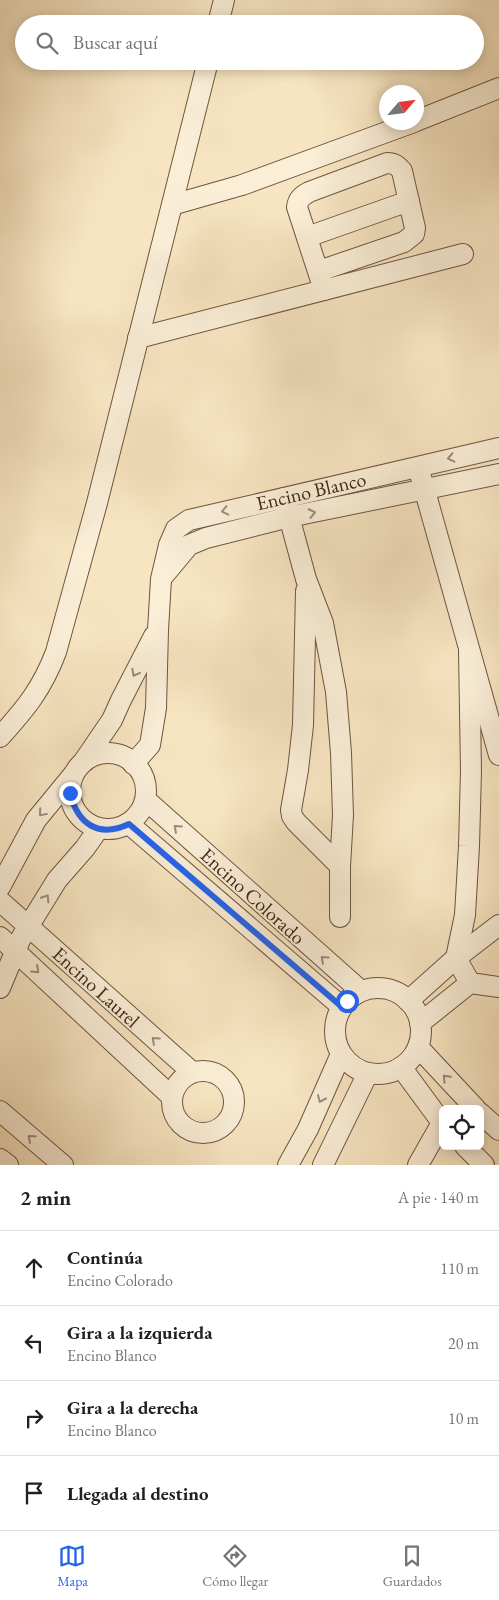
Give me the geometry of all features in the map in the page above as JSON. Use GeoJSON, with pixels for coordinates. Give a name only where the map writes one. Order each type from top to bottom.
{"type":"FeatureCollection","features":[{"type":"Feature","properties":{"kind":"street"},"geometry":{"type":"LineString","coordinates":[[220,15],[224,0]]}},
{"type":"Feature","properties":{"kind":"street"},"geometry":{"type":"LineString","coordinates":[[0,737],[26,708],[38,691],[48,674],[56,652],[96,504],[206,70]]}},
{"type":"Feature","properties":{"kind":"street"},"geometry":{"type":"LineString","coordinates":[[424,118],[499,88]]}},
{"type":"Feature","properties":{"kind":"street"},"geometry":{"type":"LineString","coordinates":[[172,205],[251,182],[393,130]]}},
{"type":"Feature","properties":{"kind":"street"},"geometry":{"type":"LineString","coordinates":[[319,271],[410,239],[414,234],[415,228],[402,170],[394,163],[387,163],[302,196],[298,202],[297,207],[324,290]]}},
{"type":"Feature","properties":{"kind":"street"},"geometry":{"type":"LineString","coordinates":[[307,237],[409,201]]}},
{"type":"Feature","properties":{"kind":"street"},"geometry":{"type":"LineString","coordinates":[[138,338],[463,254]]}},
{"type":"Feature","properties":{"kind":"street","name":"Encino Blanco"},"geometry":{"type":"LineString","coordinates":[[77,770],[89,758],[102,753],[128,758],[134,764],[150,745],[156,708],[161,579],[169,545],[176,529],[189,520],[499,448]]}},
{"type":"Feature","properties":{"kind":"street"},"geometry":{"type":"LineString","coordinates":[[419,466],[499,755]]}},
{"type":"Feature","properties":{"kind":"street","name":"Encino Blanco"},"geometry":{"type":"LineString","coordinates":[[161,579],[189,544],[206,538],[289,518],[499,474]]}},
{"type":"Feature","properties":{"kind":"street"},"geometry":{"type":"LineString","coordinates":[[284,498],[306,579],[323,623],[336,692],[341,753],[343,815],[340,917]]}},
{"type":"Feature","properties":{"kind":"street"},"geometry":{"type":"LineString","coordinates":[[306,579],[303,725],[291,810],[296,822],[340,866]]}},
{"type":"Feature","properties":{"kind":"street","name":"Encino Blanco"},"geometry":{"type":"LineString","coordinates":[[0,887],[36,820],[101,738],[158,630]]}},
{"type":"Feature","properties":{"kind":"street"},"geometry":{"type":"LineString","coordinates":[[469,651],[471,771],[469,846],[465,915],[456,958],[470,982]]}},
{"type":"Feature","properties":{"kind":"street"},"geometry":{"type":"LineString","coordinates":[[77,770],[70,793],[73,808],[81,819],[94,827],[108,830],[129,824],[140,813],[146,800],[144,779],[138,767],[134,764]]}},
{"type":"Feature","properties":{"kind":"street","name":"Encino Colorado"},"geometry":{"type":"LineString","coordinates":[[146,800],[361,991]]}},
{"type":"Feature","properties":{"kind":"street","name":"Encino Colorado"},"geometry":{"type":"LineString","coordinates":[[129,824],[342,1007]]}},
{"type":"Feature","properties":{"kind":"street"},"geometry":{"type":"LineString","coordinates":[[0,988],[15,951],[28,926],[57,880],[85,848],[99,828]]}},
{"type":"Feature","properties":{"kind":"street","name":"Encino Laurel"},"geometry":{"type":"LineString","coordinates":[[0,901],[192,1072]]}},
{"type":"Feature","properties":{"kind":"street"},"geometry":{"type":"LineString","coordinates":[[408,1001],[456,958],[499,925]]}},
{"type":"Feature","properties":{"kind":"street","name":"Encino Laurel"},"geometry":{"type":"LineString","coordinates":[[0,937],[172,1097]]}},
{"type":"Feature","properties":{"kind":"street"},"geometry":{"type":"LineString","coordinates":[[420,1023],[470,982],[499,987]]}},
{"type":"Feature","properties":{"kind":"street"},"geometry":{"type":"LineString","coordinates":[[373,988],[386,989],[397,993],[408,1001],[420,1023],[418,1047],[411,1058],[401,1068],[385,1074],[368,1073],[349,1063],[341,1054],[336,1043],[334,1031],[336,1019],[342,1007],[354,995],[373,988]]}},
{"type":"Feature","properties":{"kind":"street"},"geometry":{"type":"LineString","coordinates":[[418,1047],[468,1105]]}},
{"type":"Feature","properties":{"kind":"street"},"geometry":{"type":"LineString","coordinates":[[288,1165],[308,1129],[341,1054]]}},
{"type":"Feature","properties":{"kind":"street"},"geometry":{"type":"LineString","coordinates":[[401,1068],[439,1118]]}},
{"type":"Feature","properties":{"kind":"street"},"geometry":{"type":"LineString","coordinates":[[212,1071],[229,1083],[235,1102],[233,1112],[221,1128],[201,1133],[191,1131],[182,1125],[176,1117],[172,1097],[182,1078],[192,1072],[212,1071]]}},
{"type":"Feature","properties":{"kind":"street"},"geometry":{"type":"LineString","coordinates":[[323,1165],[368,1073]]}},
{"type":"Feature","properties":{"kind":"street"},"geometry":{"type":"LineString","coordinates":[[0,1111],[63,1165]]}},
{"type":"Feature","properties":{"kind":"street"},"geometry":{"type":"LineString","coordinates":[[484,1118],[499,1130]]}},
{"type":"Feature","properties":{"kind":"street"},"geometry":{"type":"LineString","coordinates":[[418,1165],[439,1127]]}},
{"type":"Feature","properties":{"kind":"street"},"geometry":{"type":"LineString","coordinates":[[469,1150],[484,1165]]}},
{"type":"Feature","properties":{"kind":"street"},"geometry":{"type":"LineString","coordinates":[[0,1158],[8,1165]]}},
{"type":"Feature","properties":{"kind":"route"},"geometry":{"type":"LineString","coordinates":[[70,793],[73,808],[81,819],[94,827],[108,830],[129,824],[342,1007],[347,1001]]}}]}
